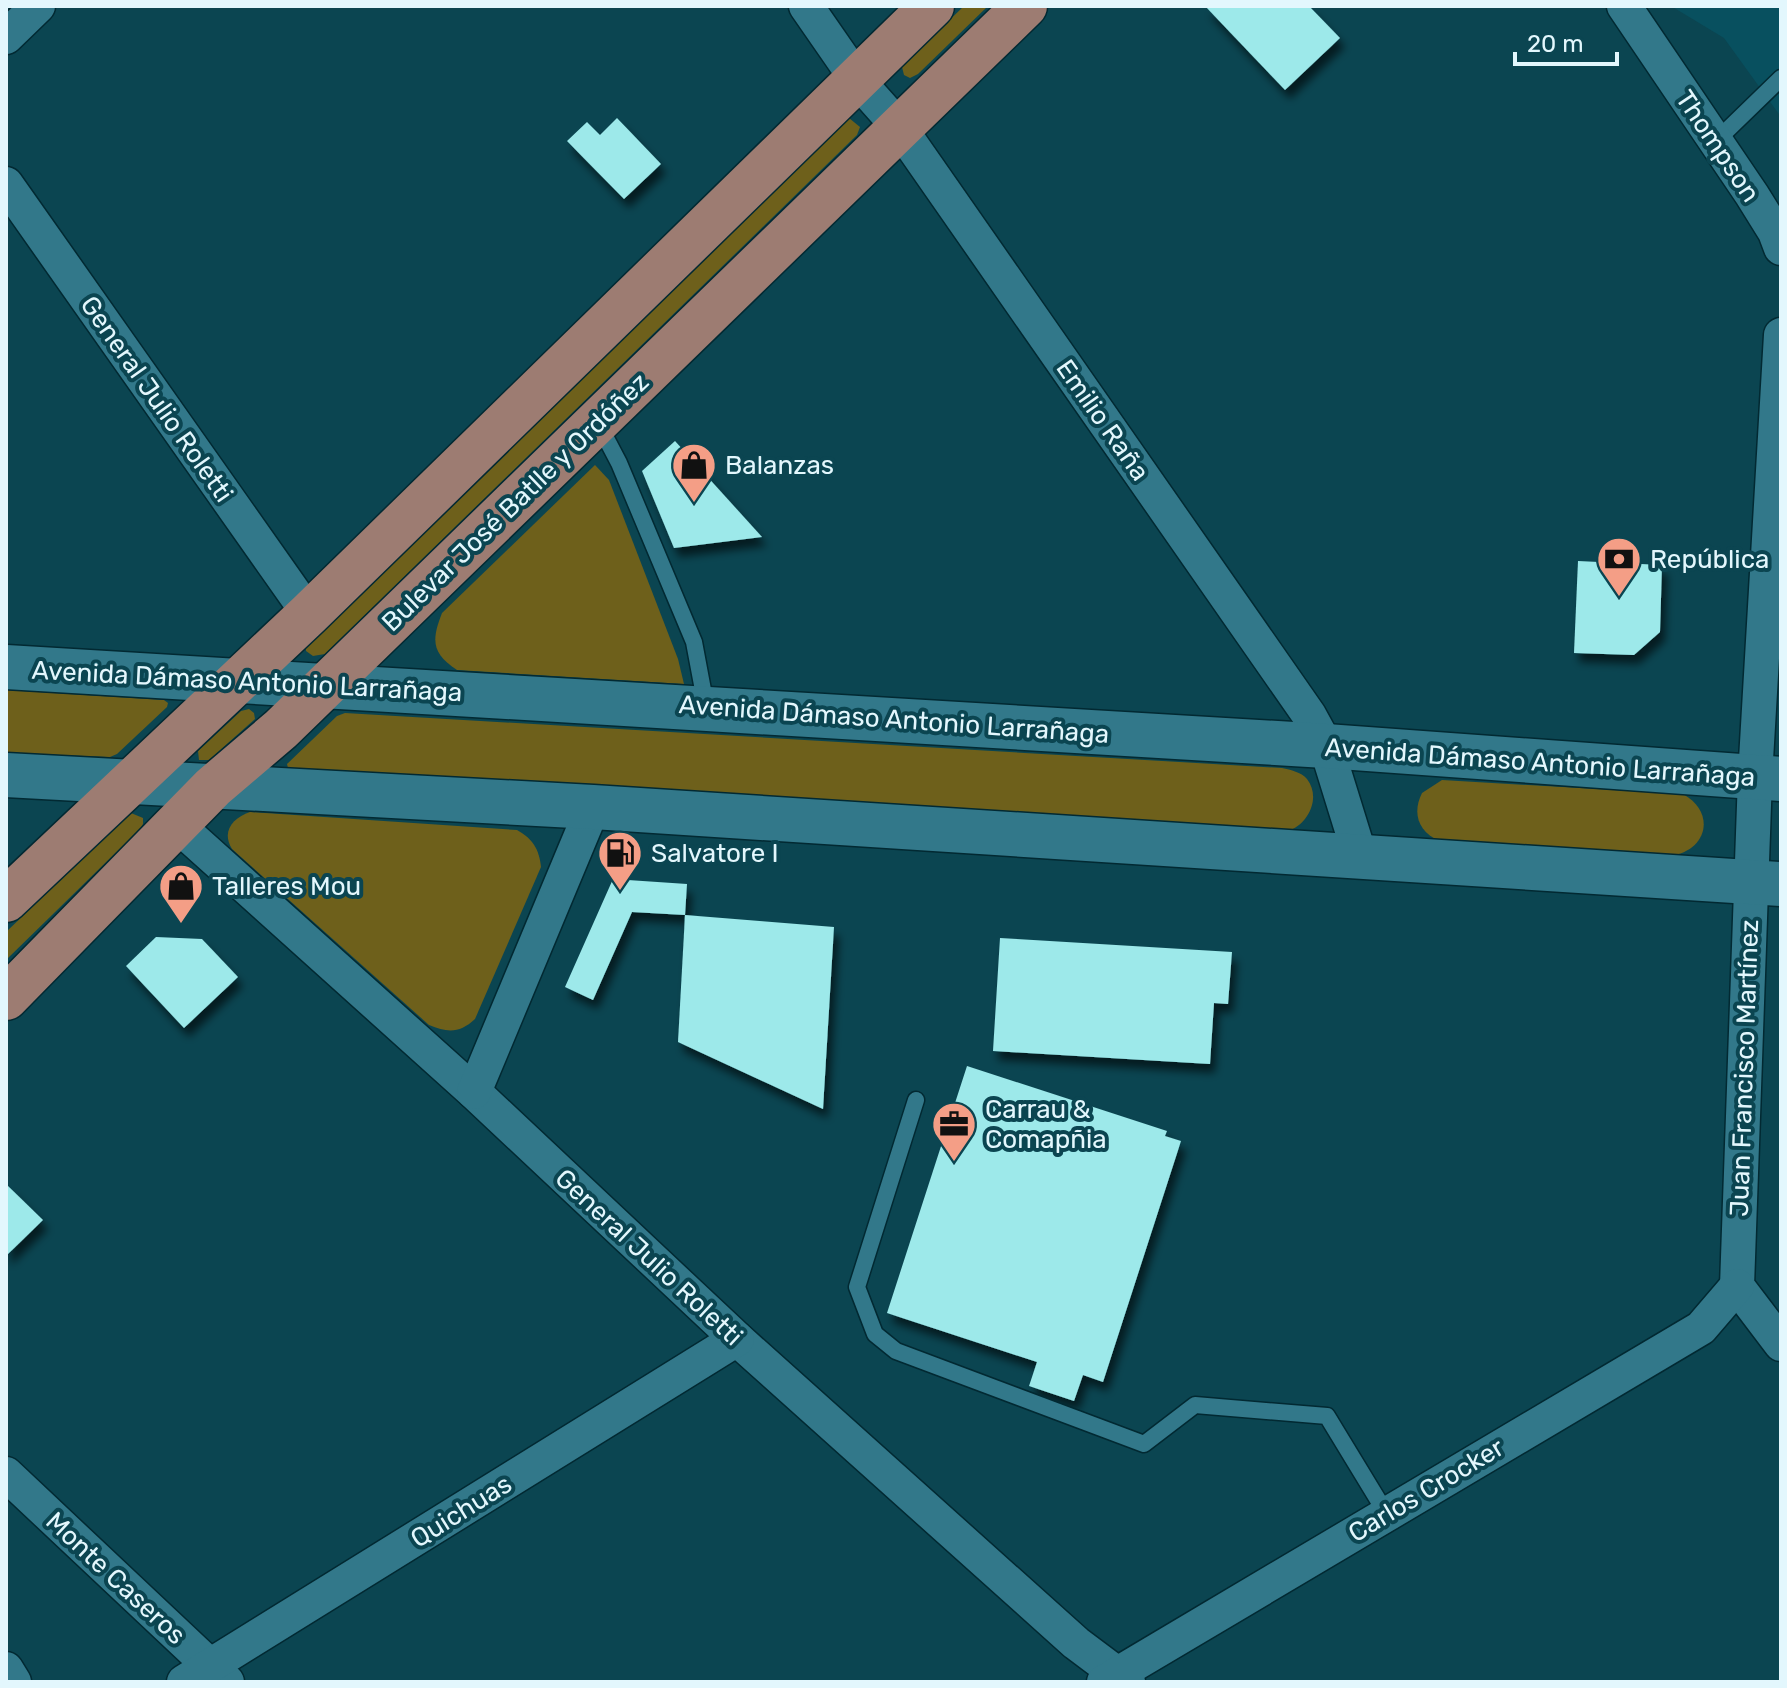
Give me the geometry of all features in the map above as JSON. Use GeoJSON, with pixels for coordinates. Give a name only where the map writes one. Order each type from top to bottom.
{"type":"FeatureCollection","features":[{"type":"Feature","properties":{"kind":"main road"},"geometry":{"type":"LineString","coordinates":[[6,900],[309,614],[932,6]]}},
{"type":"Feature","properties":{"kind":"main road","name":"Bulevar José Batlle y Ordóñez"},"geometry":{"type":"LineString","coordinates":[[6,998],[213,787],[281,729],[1025,6]]}},
{"type":"Feature","properties":{"kind":"street"},"geometry":{"type":"LineString","coordinates":[[6,37],[38,6]]}},
{"type":"Feature","properties":{"kind":"street","name":"Emilio Raña"},"geometry":{"type":"LineString","coordinates":[[806,6],[858,81],[899,127],[1309,715],[1326,746],[1360,856]]}},
{"type":"Feature","properties":{"kind":"street","name":"Thompson"},"geometry":{"type":"LineString","coordinates":[[1624,6],[1716,141],[1775,232],[1781,248]]}},
{"type":"Feature","properties":{"kind":"street","name":"General Julio Roletti"},"geometry":{"type":"LineString","coordinates":[[6,184],[309,614]]}},
{"type":"Feature","properties":{"kind":"street"},"geometry":{"type":"LineString","coordinates":[[1769,773],[1781,335]]}},
{"type":"Feature","properties":{"kind":"street","name":"Avenida Dámaso Antonio Larrañaga"},"geometry":{"type":"LineString","coordinates":[[6,667],[1769,773]]}},
{"type":"Feature","properties":{"kind":"street","name":"Juan Francisco Martínez"},"geometry":{"type":"LineString","coordinates":[[1737,1286],[1766,883],[1769,773]]}},
{"type":"Feature","properties":{"kind":"street"},"geometry":{"type":"LineString","coordinates":[[6,775],[593,807],[1766,883]]}},
{"type":"Feature","properties":{"kind":"street"},"geometry":{"type":"LineString","coordinates":[[474,1092],[593,807]]}},
{"type":"Feature","properties":{"kind":"street","name":"General Julio Roletti"},"geometry":{"type":"LineString","coordinates":[[176,824],[474,1092],[737,1339],[1117,1679]]}},
{"type":"Feature","properties":{"kind":"street"},"geometry":{"type":"LineString","coordinates":[[1737,1286],[1781,1344]]}},
{"type":"Feature","properties":{"kind":"street","name":"Carlos Crocker"},"geometry":{"type":"LineString","coordinates":[[1117,1679],[1386,1513],[1701,1328],[1737,1286]]}},
{"type":"Feature","properties":{"kind":"street","name":"Quichuas"},"geometry":{"type":"LineString","coordinates":[[207,1677],[737,1339]]}},
{"type":"Feature","properties":{"kind":"street","name":"Monte Caseros"},"geometry":{"type":"LineString","coordinates":[[6,1474],[207,1677]]}},
{"type":"Feature","properties":{"kind":"street"},"geometry":{"type":"LineString","coordinates":[[6,1669],[14,1682]]}},
{"type":"Feature","properties":{"kind":"lane"},"geometry":{"type":"LineString","coordinates":[[1716,141],[1781,78]]}},
{"type":"Feature","properties":{"kind":"lane"},"geometry":{"type":"LineString","coordinates":[[597,421],[619,463],[694,642],[706,708]]}},
{"type":"Feature","properties":{"kind":"lane"},"geometry":{"type":"LineString","coordinates":[[916,1100],[857,1287],[875,1334],[896,1351],[1144,1444],[1195,1405],[1327,1416],[1386,1513]]}},
{"type":"Feature","properties":{"kind":"shaded area"},"geometry":{"type":"Polygon","coordinates":[[[964,6],[988,6],[918,74],[910,78],[904,75],[902,67],[905,63],[964,6]]]}},
{"type":"Feature","properties":{"kind":"shaded area"},"geometry":{"type":"Polygon","coordinates":[[[1671,6],[1781,6],[1781,117],[1724,38],[1671,6]]]}},
{"type":"Feature","properties":{"kind":"shaded area"},"geometry":{"type":"Polygon","coordinates":[[[849,118],[860,127],[857,135],[325,654],[313,656],[306,651],[306,644],[849,118]]]}},
{"type":"Feature","properties":{"kind":"shaded area"},"geometry":{"type":"Polygon","coordinates":[[[595,465],[609,480],[678,659],[684,684],[457,670],[443,658],[436,646],[436,631],[442,613],[595,465]]]}},
{"type":"Feature","properties":{"kind":"shaded area"},"geometry":{"type":"Polygon","coordinates":[[[6,690],[164,700],[168,703],[117,754],[110,757],[6,753],[6,690]]]}},
{"type":"Feature","properties":{"kind":"shaded area"},"geometry":{"type":"Polygon","coordinates":[[[249,709],[255,719],[209,760],[199,760],[198,751],[241,711],[249,709]]]}},
{"type":"Feature","properties":{"kind":"shaded area"},"geometry":{"type":"Polygon","coordinates":[[[345,713],[1282,768],[1307,779],[1313,801],[1308,815],[1291,830],[288,768],[287,764],[337,716],[345,713]]]}},
{"type":"Feature","properties":{"kind":"shaded area"},"geometry":{"type":"Polygon","coordinates":[[[1442,780],[1683,794],[1700,811],[1704,821],[1703,831],[1692,847],[1669,856],[1439,841],[1422,827],[1417,808],[1422,793],[1442,780]]]}},
{"type":"Feature","properties":{"kind":"shaded area"},"geometry":{"type":"Polygon","coordinates":[[[250,812],[517,830],[527,837],[537,850],[541,867],[475,1019],[454,1030],[429,1025],[232,849],[228,836],[230,826],[250,812]]]}},
{"type":"Feature","properties":{"kind":"shaded area"},"geometry":{"type":"Polygon","coordinates":[[[131,813],[143,818],[140,829],[6,960],[6,932],[131,813]]]}},
{"type":"Feature","properties":{"kind":"building"},"geometry":{"type":"Polygon","coordinates":[[[1205,6],[1309,6],[1340,38],[1285,90],[1205,6]]]}},
{"type":"Feature","properties":{"kind":"building"},"geometry":{"type":"Polygon","coordinates":[[[617,118],[661,164],[624,199],[567,141],[587,122],[600,135],[617,118]]]}},
{"type":"Feature","properties":{"kind":"building","name":"Balanzas"},"geometry":{"type":"Polygon","coordinates":[[[675,441],[762,537],[674,548],[642,471],[675,441]]]}},
{"type":"Feature","properties":{"kind":"building","name":"República"},"geometry":{"type":"Polygon","coordinates":[[[1578,561],[1662,565],[1660,632],[1634,655],[1574,653],[1578,561]]]}},
{"type":"Feature","properties":{"kind":"building"},"geometry":{"type":"Polygon","coordinates":[[[613,879],[687,884],[685,915],[632,912],[593,1000],[565,987],[613,879]]]}},
{"type":"Feature","properties":{"kind":"building"},"geometry":{"type":"Polygon","coordinates":[[[685,915],[834,927],[823,1109],[678,1042],[685,915]]]}},
{"type":"Feature","properties":{"kind":"building"},"geometry":{"type":"Polygon","coordinates":[[[156,937],[202,939],[238,977],[184,1028],[126,966],[156,937]]]}},
{"type":"Feature","properties":{"kind":"building"},"geometry":{"type":"Polygon","coordinates":[[[1000,938],[1232,952],[1228,1004],[1214,1003],[1210,1064],[993,1051],[1000,938]]]}},
{"type":"Feature","properties":{"kind":"building"},"geometry":{"type":"Polygon","coordinates":[[[967,1066],[1167,1131],[1165,1136],[1181,1141],[1103,1382],[1083,1375],[1074,1401],[1029,1386],[1037,1362],[887,1313],[967,1066]]]}},
{"type":"Feature","properties":{"kind":"building"},"geometry":{"type":"Polygon","coordinates":[[[6,1184],[43,1220],[6,1256],[6,1184]]]}},
{"type":"Feature","properties":{"kind":"place","name":"Balanzas"},"geometry":{"type":"Point","coordinates":[694,504]}},
{"type":"Feature","properties":{"kind":"place","name":"República"},"geometry":{"type":"Point","coordinates":[1619,598]}},
{"type":"Feature","properties":{"kind":"place","name":"Salvatore I"},"geometry":{"type":"Point","coordinates":[620,892]}},
{"type":"Feature","properties":{"kind":"place","name":"Talleres Mou"},"geometry":{"type":"Point","coordinates":[181,925]}},
{"type":"Feature","properties":{"kind":"place","name":"Carrau & Comapñia"},"geometry":{"type":"Point","coordinates":[954,1163]}}]}
